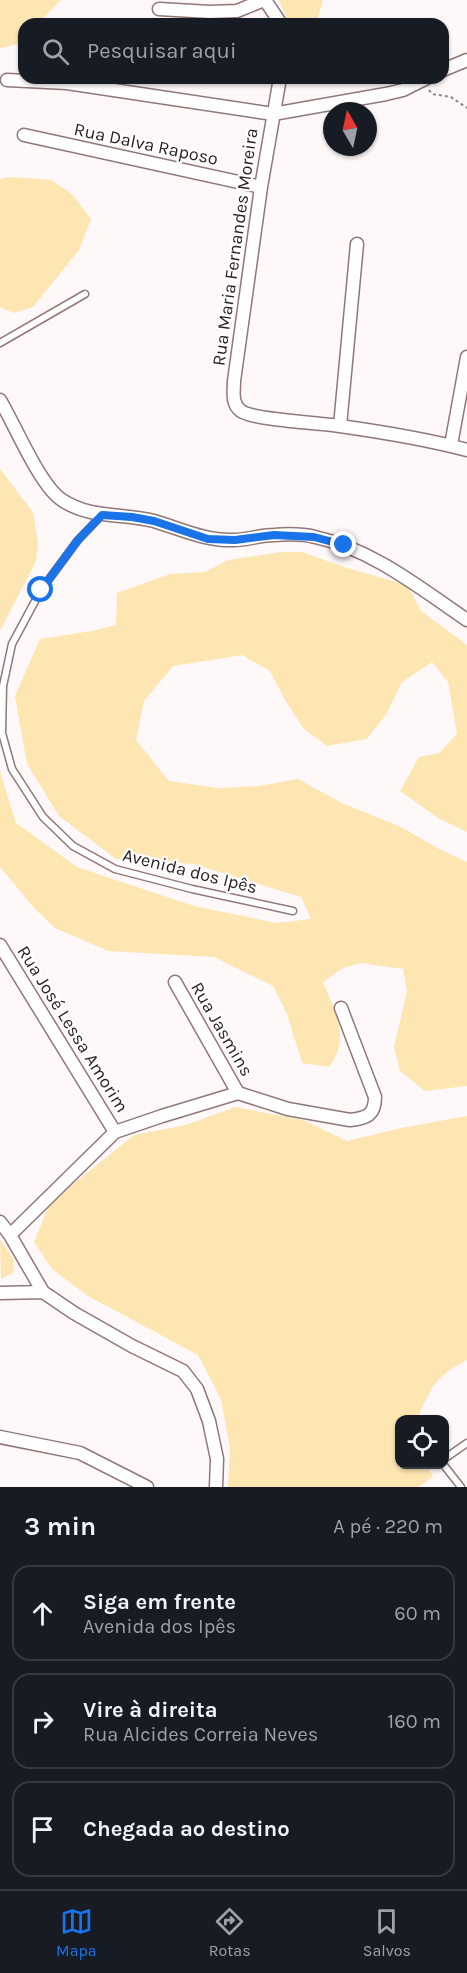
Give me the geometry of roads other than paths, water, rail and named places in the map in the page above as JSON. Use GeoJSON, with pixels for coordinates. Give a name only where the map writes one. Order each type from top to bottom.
{"type":"FeatureCollection","features":[{"type":"Feature","properties":{"kind":"street"},"geometry":{"type":"LineString","coordinates":[[159,9],[237,11],[265,0],[277,18]]}},
{"type":"Feature","properties":{"kind":"street"},"geometry":{"type":"LineString","coordinates":[[449,68],[467,60]]}},
{"type":"Feature","properties":{"kind":"street"},"geometry":{"type":"LineString","coordinates":[[7,80],[18,81]]}},
{"type":"Feature","properties":{"kind":"street"},"geometry":{"type":"LineString","coordinates":[[74,84],[273,114],[279,84]]}},
{"type":"Feature","properties":{"kind":"street","name":"Rua Maria Fernandes Moreira"},"geometry":{"type":"LineString","coordinates":[[340,426],[242,412],[234,399],[234,381],[273,114],[386,94],[416,84]]}},
{"type":"Feature","properties":{"kind":"street","name":"Rua Dalva Raposo"},"geometry":{"type":"LineString","coordinates":[[24,135],[261,187]]}},
{"type":"Feature","properties":{"kind":"street"},"geometry":{"type":"LineString","coordinates":[[357,243],[340,426],[467,450]]}},
{"type":"Feature","properties":{"kind":"street"},"geometry":{"type":"LineString","coordinates":[[452,446],[467,357]]}},
{"type":"Feature","properties":{"kind":"street"},"geometry":{"type":"LineString","coordinates":[[0,400],[48,488],[62,501],[102,515],[154,521],[208,539],[235,540],[274,535],[314,537],[344,545],[392,569],[467,620]]}},
{"type":"Feature","properties":{"kind":"street","name":"Rua José Lessa Amorim"},"geometry":{"type":"LineString","coordinates":[[0,945],[115,1132]]}},
{"type":"Feature","properties":{"kind":"street","name":"Rua Jasmins"},"geometry":{"type":"LineString","coordinates":[[175,982],[238,1093]]}},
{"type":"Feature","properties":{"kind":"street"},"geometry":{"type":"LineString","coordinates":[[10,1235],[115,1132],[238,1093],[288,1109],[350,1120],[371,1114],[375,1107],[375,1097],[341,1008]]}},
{"type":"Feature","properties":{"kind":"street"},"geometry":{"type":"LineString","coordinates":[[0,1222],[43,1292],[74,1313],[132,1346],[183,1371],[197,1389],[208,1421],[216,1459],[216,1487]]}},
{"type":"Feature","properties":{"kind":"street"},"geometry":{"type":"LineString","coordinates":[[0,1293],[43,1292]]}},
{"type":"Feature","properties":{"kind":"street"},"geometry":{"type":"LineString","coordinates":[[0,1437],[80,1453],[147,1487]]}},
{"type":"Feature","properties":{"kind":"lane"},"geometry":{"type":"LineString","coordinates":[[0,344],[84,294]]}},
{"type":"Feature","properties":{"kind":"lane","name":"Avenida dos Ipês"},"geometry":{"type":"LineString","coordinates":[[102,515],[78,540],[41,590],[12,644],[3,686],[3,733],[12,770],[43,817],[73,846],[115,869],[293,911]]}},
{"type":"Feature","properties":{"kind":"lane"},"geometry":{"type":"LineString","coordinates":[[449,1456],[467,1443]]}},
{"type":"Feature","properties":{"kind":"lane"},"geometry":{"type":"LineString","coordinates":[[447,1469],[461,1487]]}}]}
